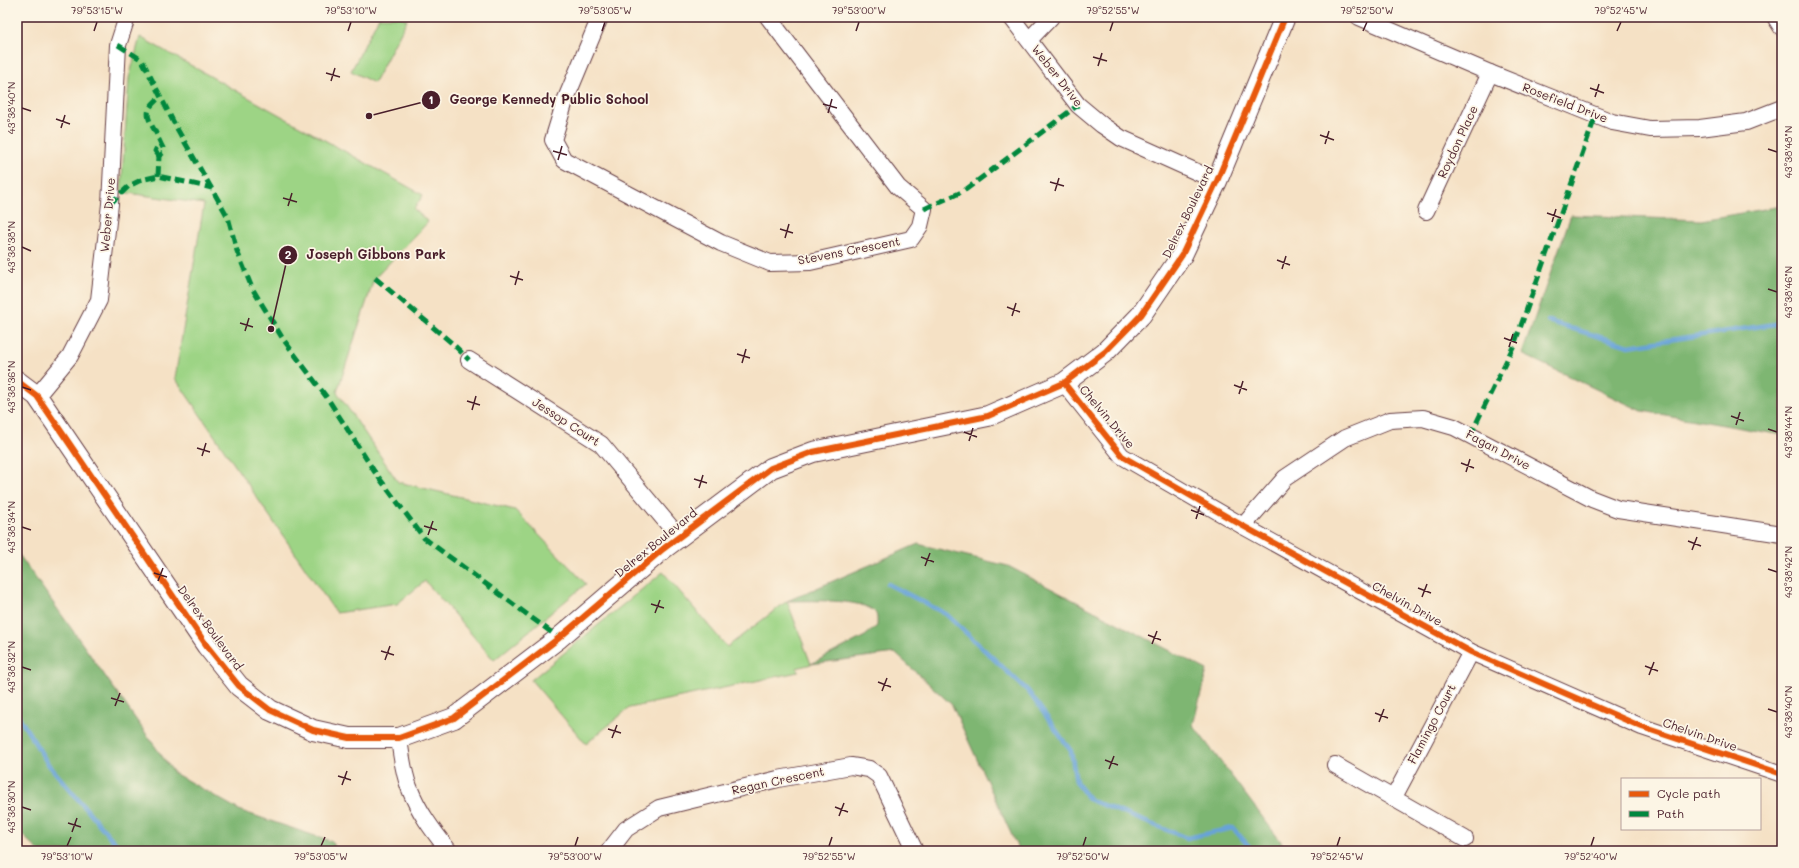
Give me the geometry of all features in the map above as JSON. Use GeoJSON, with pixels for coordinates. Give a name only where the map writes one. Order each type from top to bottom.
{"type":"FeatureCollection","features":[{"type":"Feature","properties":{"kind":"street","name":"Weber Drive"},"geometry":{"type":"LineString","coordinates":[[37,396],[70,356],[99,300],[110,204],[118,45],[127,17]]}},
{"type":"Feature","properties":{"kind":"street","name":"Stevens Crescent"},"geometry":{"type":"LineString","coordinates":[[600,17],[565,101],[553,140],[564,160],[721,243],[770,264],[810,262],[911,239],[920,226],[924,209],[898,187],[768,17]]}},
{"type":"Feature","properties":{"kind":"street","name":"Weber Drive"},"geometry":{"type":"LineString","coordinates":[[1010,17],[1078,105],[1102,125],[1121,138],[1217,181]]}},
{"type":"Feature","properties":{"kind":"street"},"geometry":{"type":"LineString","coordinates":[[1029,40],[1051,17]]}},
{"type":"Feature","properties":{"kind":"street","name":"Delrex Boulevard"},"geometry":{"type":"LineString","coordinates":[[17,381],[37,396],[207,646],[239,686],[270,710],[313,730],[349,738],[399,738],[454,718],[559,638],[679,537],[771,468],[813,452],[988,416],[1064,383],[1105,352],[1141,315],[1182,255],[1217,181],[1286,17]]}},
{"type":"Feature","properties":{"kind":"street","name":"Rosefield Drive"},"geometry":{"type":"LineString","coordinates":[[1359,17],[1490,74],[1612,122],[1650,128],[1700,128],[1746,122],[1782,108]]}},
{"type":"Feature","properties":{"kind":"street"},"geometry":{"type":"LineString","coordinates":[[1775,17],[1782,28]]}},
{"type":"Feature","properties":{"kind":"street","name":"Roydon Place"},"geometry":{"type":"LineString","coordinates":[[1426,211],[1490,74]]}},
{"type":"Feature","properties":{"kind":"street","name":"Jessop Court"},"geometry":{"type":"LineString","coordinates":[[468,360],[601,444],[679,537]]}},
{"type":"Feature","properties":{"kind":"street","name":"Chelvin Drive"},"geometry":{"type":"LineString","coordinates":[[1064,383],[1122,456],[1243,526],[1471,652],[1642,727],[1782,774]]}},
{"type":"Feature","properties":{"kind":"street","name":"Fagan Drive"},"geometry":{"type":"LineString","coordinates":[[1243,526],[1285,478],[1345,438],[1390,420],[1423,418],[1454,427],[1592,500],[1618,509],[1782,534]]}},
{"type":"Feature","properties":{"kind":"street","name":"Flamingo Court"},"geometry":{"type":"LineString","coordinates":[[1394,797],[1471,652]]}},
{"type":"Feature","properties":{"kind":"street"},"geometry":{"type":"LineString","coordinates":[[399,738],[409,787],[429,826],[449,851]]}},
{"type":"Feature","properties":{"kind":"street"},"geometry":{"type":"LineString","coordinates":[[1335,765],[1394,797],[1465,839]]}},
{"type":"Feature","properties":{"kind":"street","name":"Regan Crescent"},"geometry":{"type":"LineString","coordinates":[[609,851],[626,829],[659,808],[778,779],[851,766],[869,769],[879,776],[915,851]]}},
{"type":"Feature","properties":{"kind":"green space"},"geometry":{"type":"Polygon","coordinates":[[[379,17],[401,17],[407,20],[374,83],[351,71],[379,17]]]}},
{"type":"Feature","properties":{"kind":"green space"},"geometry":{"type":"Polygon","coordinates":[[[140,37],[423,195],[414,209],[428,222],[374,279],[337,392],[398,482],[515,510],[586,584],[494,660],[425,581],[397,604],[336,613],[175,378],[204,204],[121,192],[129,78],[140,37]]]}},
{"type":"Feature","properties":{"kind":"green space"},"geometry":{"type":"Polygon","coordinates":[[[1782,206],[1782,435],[1642,411],[1522,354],[1571,215],[1701,220],[1782,206]]]}},
{"type":"Feature","properties":{"kind":"green space"},"geometry":{"type":"Polygon","coordinates":[[[918,544],[1008,566],[1207,670],[1193,725],[1288,851],[1019,851],[952,705],[895,653],[811,664],[865,636],[877,626],[877,616],[874,611],[867,607],[845,602],[787,601],[918,544]]]}},
{"type":"Feature","properties":{"kind":"green space"},"geometry":{"type":"Polygon","coordinates":[[[17,552],[174,773],[241,811],[333,842],[336,851],[39,851],[17,830],[17,552]]]}},
{"type":"Feature","properties":{"kind":"green space"},"geometry":{"type":"Polygon","coordinates":[[[663,572],[727,647],[787,601],[811,664],[797,668],[798,672],[629,708],[586,744],[531,680],[663,572]]]}},
{"type":"Feature","properties":{"kind":"waterway"},"geometry":{"type":"LineString","coordinates":[[1548,321],[1629,346],[1782,323]]}},
{"type":"Feature","properties":{"kind":"waterway"},"geometry":{"type":"LineString","coordinates":[[888,584],[946,614],[1028,691],[1071,751],[1076,782],[1090,800],[1187,838],[1233,828],[1253,851]]}},
{"type":"Feature","properties":{"kind":"waterway"},"geometry":{"type":"LineString","coordinates":[[17,714],[48,764],[122,851]]}},
{"type":"Feature","properties":{"kind":"marked path"},"geometry":{"type":"LineString","coordinates":[[118,45],[142,60],[176,127],[228,217],[237,251],[252,288],[283,339],[328,399],[374,471],[424,538],[559,638]]}},
{"type":"Feature","properties":{"kind":"marked path"},"geometry":{"type":"LineString","coordinates":[[158,176],[159,156],[163,153],[163,148],[149,120],[148,112],[151,105],[160,97]]}},
{"type":"Feature","properties":{"kind":"marked path"},"geometry":{"type":"LineString","coordinates":[[924,209],[964,191],[1078,105]]}},
{"type":"Feature","properties":{"kind":"marked path"},"geometry":{"type":"LineString","coordinates":[[1470,436],[1514,345],[1596,115]]}},
{"type":"Feature","properties":{"kind":"marked path"},"geometry":{"type":"LineString","coordinates":[[159,156],[155,151],[157,147],[161,145]]}},
{"type":"Feature","properties":{"kind":"marked path"},"geometry":{"type":"LineString","coordinates":[[110,204],[129,186],[141,180],[158,176],[212,188]]}},
{"type":"Feature","properties":{"kind":"marked path"},"geometry":{"type":"LineString","coordinates":[[375,278],[454,345],[469,360]]}},
{"type":"Feature","properties":{"kind":"cycle path"},"geometry":{"type":"LineString","coordinates":[[17,381],[37,396],[207,646],[239,686],[270,710],[313,730],[349,738],[399,738],[454,718],[559,638],[663,549],[771,468],[813,452],[988,416],[1064,383],[1105,352],[1141,315],[1182,255],[1217,181],[1285,17]]}},
{"type":"Feature","properties":{"kind":"cycle path"},"geometry":{"type":"LineString","coordinates":[[1064,383],[1122,456],[1243,526],[1471,652],[1642,727],[1782,774]]}},
{"type":"Feature","properties":{"kind":"place","name":"George Kennedy Public School"},"geometry":{"type":"Point","coordinates":[369,116]}},
{"type":"Feature","properties":{"kind":"place","name":"Joseph Gibbons Park"},"geometry":{"type":"Point","coordinates":[271,329]}}]}
